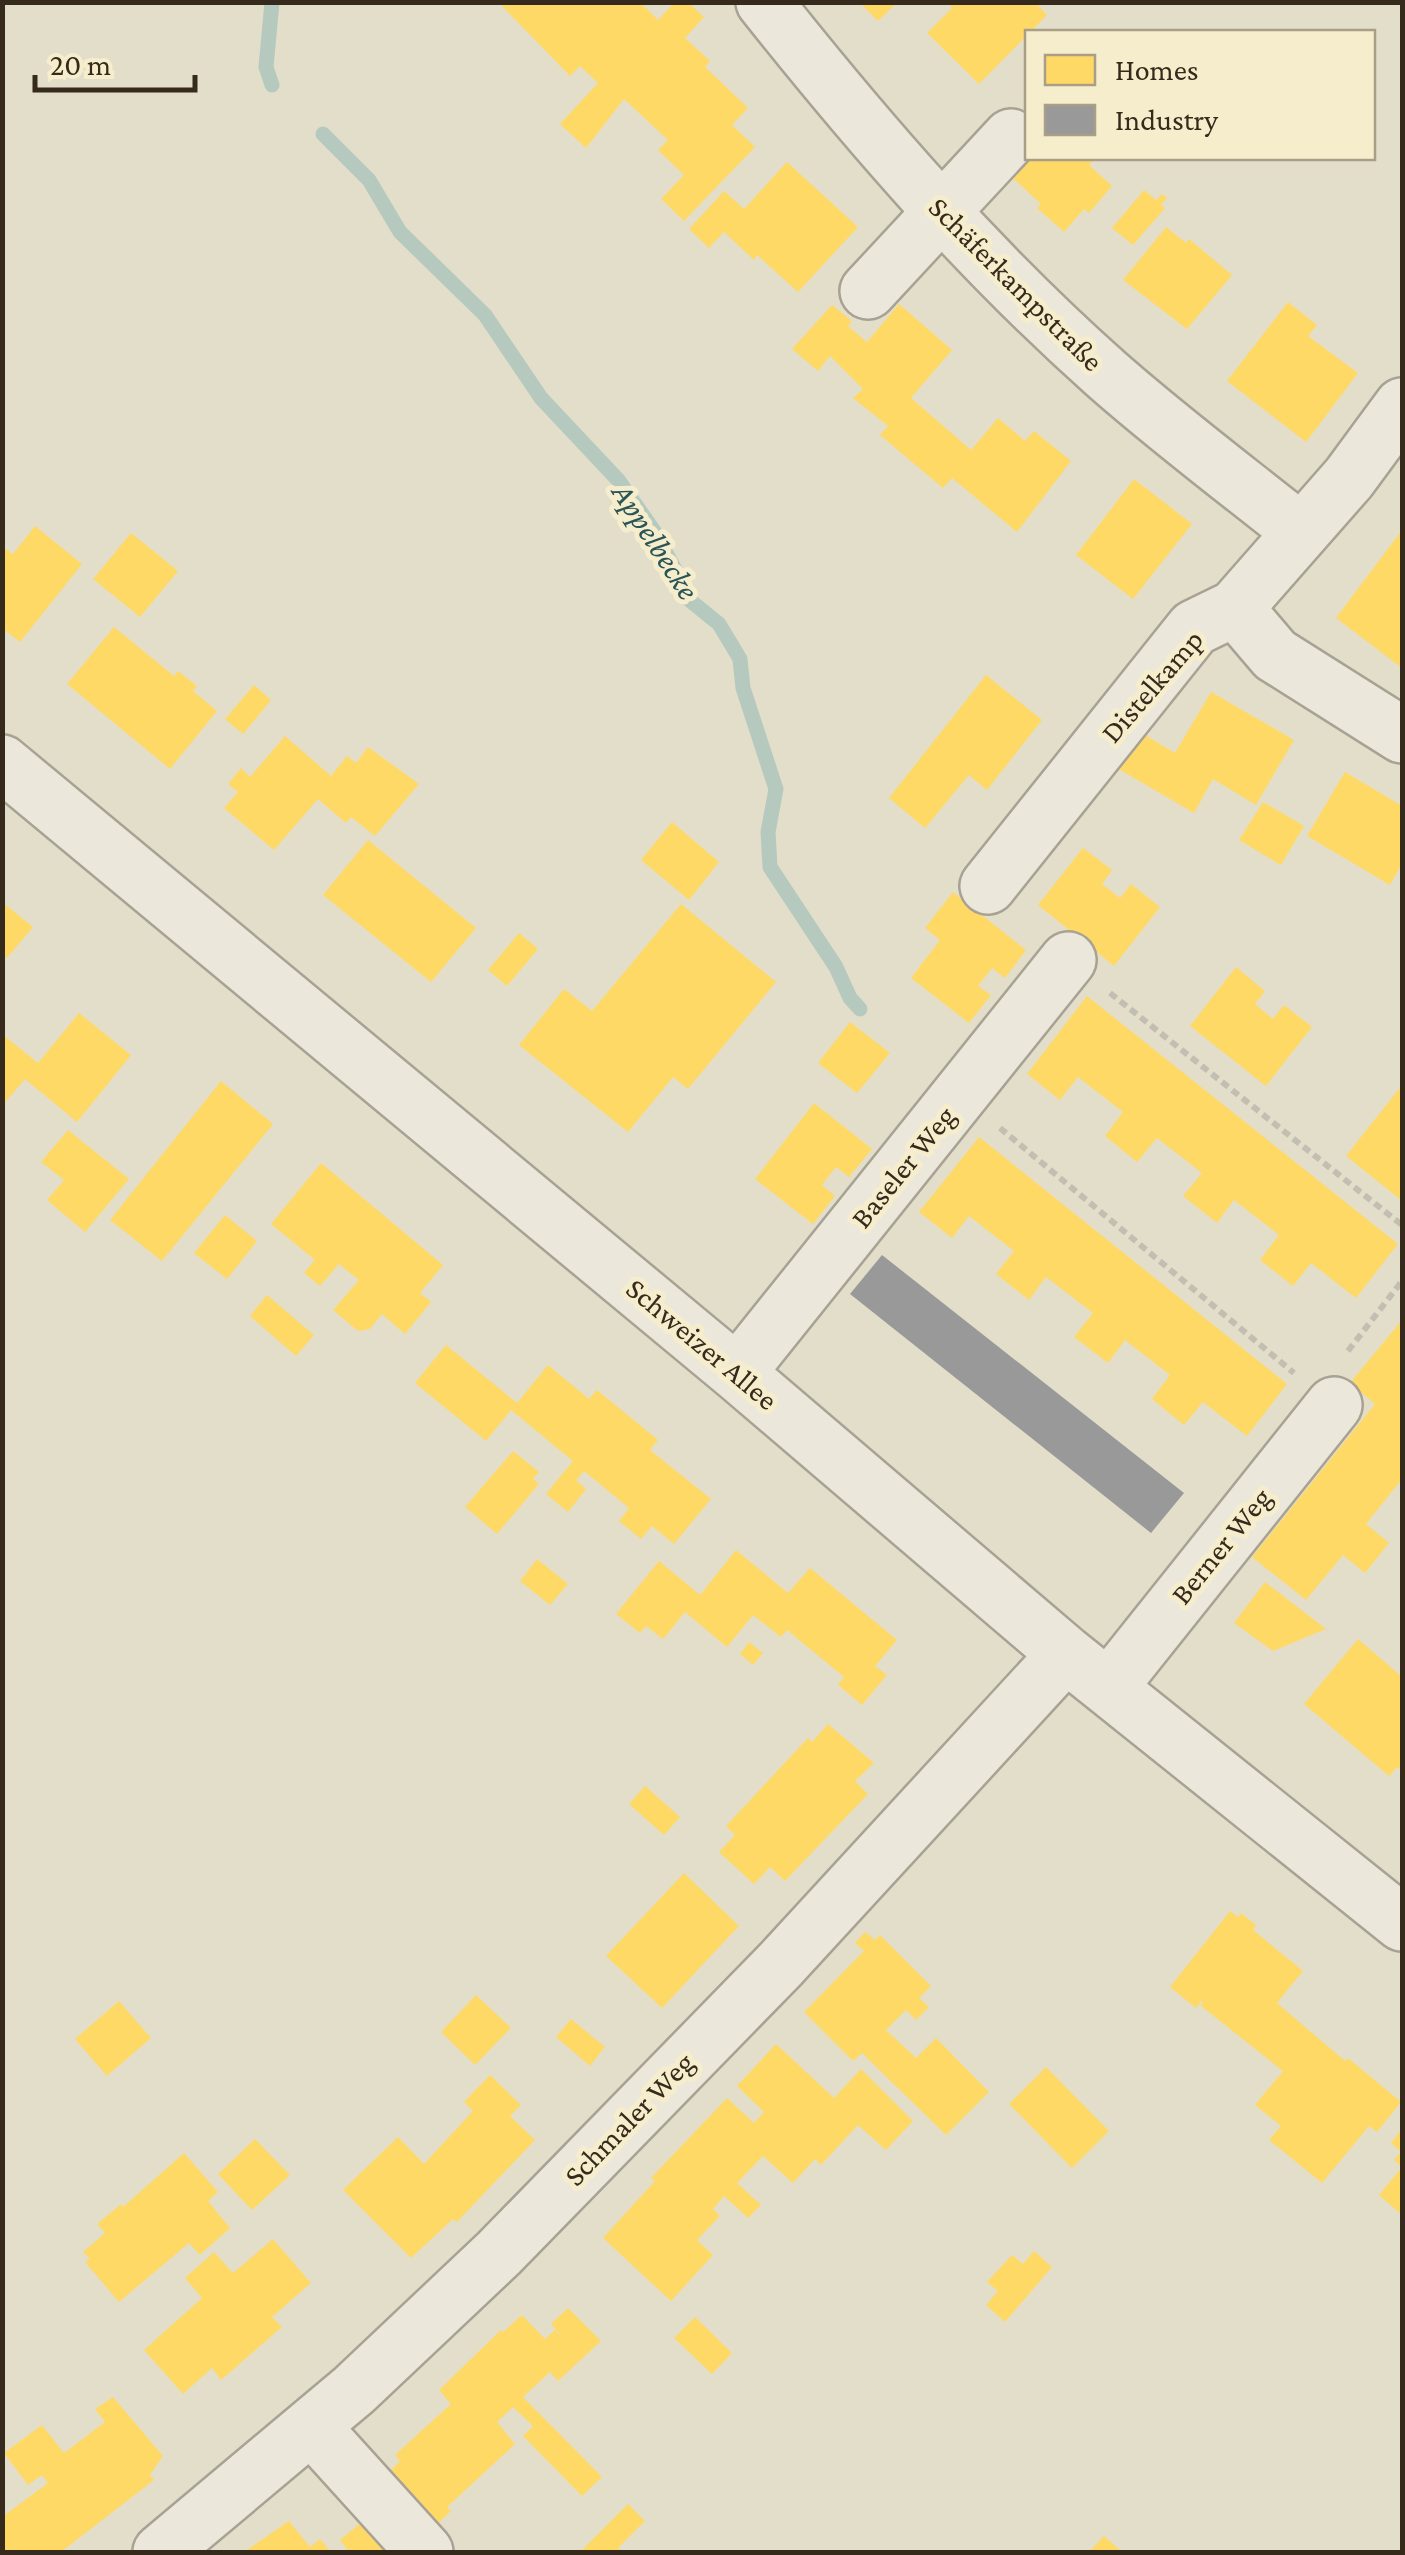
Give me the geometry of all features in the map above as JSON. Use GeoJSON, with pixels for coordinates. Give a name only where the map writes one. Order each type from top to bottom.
{"type":"FeatureCollection","features":[{"type":"Feature","properties":{"kind":"street","name":"Schäferkampstraße"},"geometry":{"type":"LineString","coordinates":[[764,2],[850,110],[942,213],[1105,373],[1300,531]]}},
{"type":"Feature","properties":{"kind":"street"},"geometry":{"type":"LineString","coordinates":[[868,291],[1011,137]]}},
{"type":"Feature","properties":{"kind":"street","name":"Distelkamp"},"geometry":{"type":"LineString","coordinates":[[988,886],[1194,628],[1236,608],[1348,478],[1402,406]]}},
{"type":"Feature","properties":{"kind":"street"},"geometry":{"type":"LineString","coordinates":[[1236,608],[1275,655],[1402,736]]}},
{"type":"Feature","properties":{"kind":"street","name":"Schweizer Allee"},"geometry":{"type":"LineString","coordinates":[[2,763],[738,1372],[1066,1654],[1402,1923]]}},
{"type":"Feature","properties":{"kind":"street","name":"Baseler Weg"},"geometry":{"type":"LineString","coordinates":[[738,1372],[1068,960]]}},
{"type":"Feature","properties":{"kind":"street","name":"Berner Weg"},"geometry":{"type":"LineString","coordinates":[[1108,1687],[1325,1398]]}},
{"type":"Feature","properties":{"kind":"street","name":"Schmaler Weg"},"geometry":{"type":"LineString","coordinates":[[161,2552],[312,2426],[499,2253],[781,1964],[1066,1654]]}},
{"type":"Feature","properties":{"kind":"street"},"geometry":{"type":"LineString","coordinates":[[312,2426],[425,2552]]}},
{"type":"Feature","properties":{"kind":"path"},"geometry":{"type":"LineString","coordinates":[[1068,960],[1402,1225]]}},
{"type":"Feature","properties":{"kind":"path"},"geometry":{"type":"LineString","coordinates":[[960,1095],[1325,1398],[1402,1282]]}},
{"type":"Feature","properties":{"kind":"building: Homes"},"geometry":{"type":"Polygon","coordinates":[[[498,2],[640,2],[658,20],[675,2],[688,2],[704,17],[685,38],[710,61],[705,67],[748,108],[732,125],[755,147],[684,221],[661,199],[684,175],[658,150],[668,140],[624,99],[586,148],[560,124],[598,83],[580,66],[570,76],[498,2]]]}},
{"type":"Feature","properties":{"kind":"building: Homes"},"geometry":{"type":"Polygon","coordinates":[[[859,2],[898,2],[878,21],[859,2]]]}},
{"type":"Feature","properties":{"kind":"building: Homes"},"geometry":{"type":"Polygon","coordinates":[[[946,2],[1035,2],[1047,15],[1032,30],[1025,30],[1025,37],[979,84],[927,33],[952,8],[946,2]]]}},
{"type":"Feature","properties":{"kind":"building: Homes"},"geometry":{"type":"Polygon","coordinates":[[[1025,160],[1094,160],[1089,165],[1112,186],[1089,213],[1084,209],[1064,232],[1005,171],[1025,160]]]}},
{"type":"Feature","properties":{"kind":"building: Homes"},"geometry":{"type":"Polygon","coordinates":[[[787,162],[858,227],[798,292],[724,232],[709,248],[689,229],[724,191],[744,209],[787,162]]]}},
{"type":"Feature","properties":{"kind":"building: Homes"},"geometry":{"type":"Polygon","coordinates":[[[1144,190],[1156,200],[1162,194],[1167,198],[1161,205],[1165,208],[1133,245],[1112,228],[1144,190]]]}},
{"type":"Feature","properties":{"kind":"building: Homes"},"geometry":{"type":"Polygon","coordinates":[[[1166,227],[1186,243],[1189,239],[1232,275],[1187,329],[1123,280],[1166,227]]]}},
{"type":"Feature","properties":{"kind":"building: Homes"},"geometry":{"type":"Polygon","coordinates":[[[1288,302],[1317,325],[1308,336],[1358,373],[1306,442],[1227,381],[1288,302]]]}},
{"type":"Feature","properties":{"kind":"building: Homes"},"geometry":{"type":"Polygon","coordinates":[[[899,304],[952,350],[911,398],[971,450],[998,418],[1025,441],[1034,431],[1071,461],[1017,532],[952,478],[943,488],[880,435],[888,426],[853,398],[863,389],[830,356],[818,371],[792,349],[832,305],[852,321],[848,326],[867,342],[899,304]]]}},
{"type":"Feature","properties":{"kind":"building: Homes"},"geometry":{"type":"Polygon","coordinates":[[[1134,479],[1192,524],[1133,599],[1076,555],[1134,479]]]}},
{"type":"Feature","properties":{"kind":"building: Homes"},"geometry":{"type":"Polygon","coordinates":[[[35,526],[82,564],[20,642],[2,628],[2,546],[13,554],[35,526]]]}},
{"type":"Feature","properties":{"kind":"building: Homes"},"geometry":{"type":"Polygon","coordinates":[[[1402,530],[1402,668],[1336,618],[1402,530]]]}},
{"type":"Feature","properties":{"kind":"building: Homes"},"geometry":{"type":"Polygon","coordinates":[[[131,533],[178,571],[140,617],[93,579],[131,533]]]}},
{"type":"Feature","properties":{"kind":"building: Homes"},"geometry":{"type":"Polygon","coordinates":[[[114,627],[174,676],[178,671],[197,686],[193,691],[217,711],[170,769],[67,684],[114,627]]]}},
{"type":"Feature","properties":{"kind":"building: Homes"},"geometry":{"type":"Polygon","coordinates":[[[986,675],[1042,720],[987,790],[969,775],[925,828],[889,798],[986,675]]]}},
{"type":"Feature","properties":{"kind":"building: Homes"},"geometry":{"type":"Polygon","coordinates":[[[254,685],[271,700],[243,734],[225,719],[254,685]]]}},
{"type":"Feature","properties":{"kind":"building: Homes"},"geometry":{"type":"Polygon","coordinates":[[[1211,692],[1294,740],[1256,805],[1213,779],[1194,813],[1110,764],[1133,728],[1175,753],[1211,692]]]}},
{"type":"Feature","properties":{"kind":"building: Homes"},"geometry":{"type":"Polygon","coordinates":[[[285,736],[331,776],[347,756],[356,763],[368,747],[419,784],[375,836],[351,817],[346,823],[318,799],[274,850],[224,808],[238,792],[228,784],[241,768],[250,777],[285,736]]]}},
{"type":"Feature","properties":{"kind":"building: Homes"},"geometry":{"type":"Polygon","coordinates":[[[1345,772],[1402,806],[1402,864],[1390,885],[1307,836],[1345,772]]]}},
{"type":"Feature","properties":{"kind":"building: Homes"},"geometry":{"type":"Polygon","coordinates":[[[1263,802],[1304,826],[1281,865],[1239,840],[1263,802]]]}},
{"type":"Feature","properties":{"kind":"building: Homes"},"geometry":{"type":"Polygon","coordinates":[[[672,822],[719,862],[689,900],[641,860],[672,822]]]}},
{"type":"Feature","properties":{"kind":"building: Homes"},"geometry":{"type":"Polygon","coordinates":[[[368,840],[476,928],[431,982],[323,895],[368,840]]]}},
{"type":"Feature","properties":{"kind":"building: Homes"},"geometry":{"type":"Polygon","coordinates":[[[1083,848],[1112,870],[1102,884],[1120,898],[1131,884],[1160,907],[1114,966],[1038,905],[1083,848]]]}},
{"type":"Feature","properties":{"kind":"building: Homes"},"geometry":{"type":"Polygon","coordinates":[[[953,892],[1026,950],[1005,978],[992,968],[978,986],[991,995],[969,1023],[911,978],[940,940],[925,928],[953,892]]]}},
{"type":"Feature","properties":{"kind":"building: Homes"},"geometry":{"type":"Polygon","coordinates":[[[2,902],[33,927],[7,958],[2,954],[2,902]]]}},
{"type":"Feature","properties":{"kind":"building: Homes"},"geometry":{"type":"Polygon","coordinates":[[[681,904],[776,982],[688,1089],[673,1077],[628,1132],[519,1045],[564,989],[592,1011],[681,904]]]}},
{"type":"Feature","properties":{"kind":"building: Homes"},"geometry":{"type":"Polygon","coordinates":[[[519,933],[538,949],[507,986],[488,970],[519,933]]]}},
{"type":"Feature","properties":{"kind":"building: Homes"},"geometry":{"type":"Polygon","coordinates":[[[1236,967],[1265,991],[1255,1004],[1273,1019],[1284,1005],[1312,1027],[1266,1086],[1190,1026],[1236,967]]]}},
{"type":"Feature","properties":{"kind":"building: Homes"},"geometry":{"type":"Polygon","coordinates":[[[1087,996],[1398,1244],[1356,1298],[1311,1263],[1293,1286],[1260,1260],[1279,1235],[1234,1200],[1217,1223],[1183,1196],[1202,1173],[1157,1138],[1137,1162],[1105,1136],[1123,1112],[1078,1077],[1060,1100],[1027,1074],[1087,996]]]}},
{"type":"Feature","properties":{"kind":"building: Homes"},"geometry":{"type":"Polygon","coordinates":[[[79,1013],[131,1055],[77,1122],[25,1079],[2,1106],[2,1034],[38,1063],[79,1013]]]}},
{"type":"Feature","properties":{"kind":"building: Homes"},"geometry":{"type":"Polygon","coordinates":[[[850,1022],[890,1053],[857,1093],[818,1063],[850,1022]]]}},
{"type":"Feature","properties":{"kind":"building: Homes"},"geometry":{"type":"Polygon","coordinates":[[[221,1081],[273,1124],[162,1261],[110,1220],[221,1081]]]}},
{"type":"Feature","properties":{"kind":"building: Homes"},"geometry":{"type":"Polygon","coordinates":[[[1402,1085],[1402,1198],[1401,1200],[1346,1156],[1402,1085]]]}},
{"type":"Feature","properties":{"kind":"building: Homes"},"geometry":{"type":"Polygon","coordinates":[[[814,1103],[872,1149],[849,1177],[836,1167],[822,1185],[835,1196],[813,1224],[755,1179],[814,1103]]]}},
{"type":"Feature","properties":{"kind":"building: Homes"},"geometry":{"type":"Polygon","coordinates":[[[68,1130],[129,1179],[85,1232],[47,1200],[64,1180],[41,1162],[68,1130]]]}},
{"type":"Feature","properties":{"kind":"building: Homes"},"geometry":{"type":"Polygon","coordinates":[[[979,1137],[1287,1384],[1247,1436],[1203,1402],[1184,1425],[1152,1399],[1170,1375],[1125,1340],[1108,1363],[1074,1337],[1093,1313],[1046,1277],[1029,1300],[996,1274],[1014,1251],[969,1216],[952,1238],[919,1212],[979,1137]]]}},
{"type":"Feature","properties":{"kind":"building: Homes"},"geometry":{"type":"Polygon","coordinates":[[[321,1163],[443,1265],[420,1293],[431,1302],[405,1334],[382,1314],[370,1329],[358,1331],[333,1310],[359,1280],[339,1264],[320,1286],[304,1273],[315,1260],[271,1224],[321,1163]]]}},
{"type":"Feature","properties":{"kind":"building: Homes"},"geometry":{"type":"Polygon","coordinates":[[[225,1215],[257,1241],[227,1279],[194,1253],[225,1215]]]}},
{"type":"Feature","properties":{"kind":"building: Homes"},"geometry":{"type":"Polygon","coordinates":[[[267,1295],[314,1335],[296,1356],[250,1316],[267,1295]]]}},
{"type":"Feature","properties":{"kind":"building: Homes"},"geometry":{"type":"Polygon","coordinates":[[[1402,1320],[1402,1479],[1366,1524],[1389,1543],[1365,1573],[1343,1555],[1306,1600],[1252,1557],[1375,1404],[1350,1383],[1402,1320]]]}},
{"type":"Feature","properties":{"kind":"building: Homes"},"geometry":{"type":"Polygon","coordinates":[[[446,1345],[517,1403],[548,1365],[589,1399],[597,1390],[658,1440],[650,1450],[711,1499],[674,1544],[652,1526],[641,1539],[619,1521],[629,1508],[584,1471],[576,1480],[586,1489],[568,1512],[546,1494],[573,1461],[511,1410],[486,1441],[415,1383],[446,1345]]]}},
{"type":"Feature","properties":{"kind":"building: Homes"},"geometry":{"type":"Polygon","coordinates":[[[513,1451],[539,1472],[533,1479],[539,1484],[497,1534],[465,1507],[513,1451]]]}},
{"type":"Feature","properties":{"kind":"building: Homes"},"geometry":{"type":"Polygon","coordinates":[[[736,1550],[788,1593],[810,1568],[897,1640],[875,1666],[887,1675],[862,1705],[838,1685],[844,1677],[787,1630],[781,1637],[753,1615],[727,1647],[685,1612],[663,1639],[646,1626],[640,1633],[616,1614],[659,1561],[700,1595],[736,1550]]]}},
{"type":"Feature","properties":{"kind":"building: Homes"},"geometry":{"type":"Polygon","coordinates":[[[537,1559],[568,1584],[550,1605],[520,1581],[537,1559]]]}},
{"type":"Feature","properties":{"kind":"building: Homes"},"geometry":{"type":"Polygon","coordinates":[[[1265,1582],[1326,1629],[1273,1651],[1234,1623],[1265,1582]]]}},
{"type":"Feature","properties":{"kind":"building: Homes"},"geometry":{"type":"Polygon","coordinates":[[[1358,1639],[1402,1677],[1402,1771],[1397,1767],[1389,1776],[1304,1704],[1358,1639]]]}},
{"type":"Feature","properties":{"kind":"building: Homes"},"geometry":{"type":"Polygon","coordinates":[[[749,1642],[763,1653],[753,1665],[740,1654],[749,1642]]]}},
{"type":"Feature","properties":{"kind":"building: Homes"},"geometry":{"type":"Polygon","coordinates":[[[828,1724],[874,1763],[855,1781],[868,1794],[785,1881],[770,1867],[754,1884],[719,1852],[735,1835],[726,1826],[808,1738],[812,1742],[828,1724]]]}},
{"type":"Feature","properties":{"kind":"building: Homes"},"geometry":{"type":"Polygon","coordinates":[[[645,1786],[680,1817],[664,1835],[629,1804],[645,1786]]]}},
{"type":"Feature","properties":{"kind":"building: Homes"},"geometry":{"type":"Polygon","coordinates":[[[684,1873],[739,1926],[662,2008],[606,1956],[684,1873]]]}},
{"type":"Feature","properties":{"kind":"building: Homes"},"geometry":{"type":"Polygon","coordinates":[[[1230,1911],[1238,1917],[1241,1913],[1256,1925],[1253,1930],[1303,1971],[1277,2003],[1401,2102],[1377,2132],[1369,2126],[1322,2183],[1269,2140],[1281,2126],[1255,2105],[1283,2071],[1201,2006],[1203,1999],[1196,2008],[1170,1987],[1230,1911]]]}},
{"type":"Feature","properties":{"kind":"building: Homes"},"geometry":{"type":"Polygon","coordinates":[[[865,1932],[875,1940],[880,1935],[931,1986],[919,1998],[929,2007],[916,2020],[906,2010],[886,2030],[916,2058],[936,2038],[989,2092],[946,2135],[862,2053],[853,2061],[804,2012],[864,1951],[855,1943],[865,1932]]]}},
{"type":"Feature","properties":{"kind":"building: Homes"},"geometry":{"type":"Polygon","coordinates":[[[476,1995],[511,2028],[475,2065],[441,2032],[476,1995]]]}},
{"type":"Feature","properties":{"kind":"building: Homes"},"geometry":{"type":"Polygon","coordinates":[[[119,2001],[151,2038],[107,2076],[75,2039],[119,2001]]]}},
{"type":"Feature","properties":{"kind":"building: Homes"},"geometry":{"type":"Polygon","coordinates":[[[571,2019],[605,2047],[590,2066],[556,2037],[571,2019]]]}},
{"type":"Feature","properties":{"kind":"building: Homes"},"geometry":{"type":"Polygon","coordinates":[[[776,2044],[834,2098],[861,2069],[913,2121],[886,2150],[858,2125],[821,2165],[815,2159],[793,2183],[763,2156],[737,2183],[761,2205],[748,2218],[724,2196],[713,2209],[720,2216],[697,2240],[713,2255],[671,2301],[603,2238],[655,2181],[651,2178],[727,2098],[754,2123],[764,2112],[737,2086],[776,2044]]]}},
{"type":"Feature","properties":{"kind":"building: Homes"},"geometry":{"type":"Polygon","coordinates":[[[1046,2067],[1109,2131],[1072,2168],[1009,2104],[1046,2067]]]}},
{"type":"Feature","properties":{"kind":"building: Homes"},"geometry":{"type":"Polygon","coordinates":[[[490,2075],[521,2105],[510,2116],[535,2140],[457,2222],[453,2219],[411,2258],[343,2190],[398,2137],[424,2164],[473,2111],[464,2102],[490,2075]]]}},
{"type":"Feature","properties":{"kind":"building: Homes"},"geometry":{"type":"Polygon","coordinates":[[[1402,2129],[1402,2167],[1394,2160],[1401,2152],[1391,2143],[1402,2129]]]}},
{"type":"Feature","properties":{"kind":"building: Homes"},"geometry":{"type":"Polygon","coordinates":[[[255,2139],[290,2175],[252,2210],[218,2174],[255,2139]]]}},
{"type":"Feature","properties":{"kind":"building: Homes"},"geometry":{"type":"Polygon","coordinates":[[[184,2153],[218,2192],[208,2201],[230,2228],[200,2255],[189,2243],[119,2302],[85,2262],[90,2259],[83,2252],[105,2233],[97,2224],[121,2204],[123,2207],[184,2153]]]}},
{"type":"Feature","properties":{"kind":"building: Homes"},"geometry":{"type":"Polygon","coordinates":[[[1402,2167],[1402,2215],[1379,2195],[1402,2167]]]}},
{"type":"Feature","properties":{"kind":"building: Homes"},"geometry":{"type":"Polygon","coordinates":[[[273,2239],[311,2283],[272,2317],[282,2327],[221,2380],[212,2368],[183,2394],[144,2350],[202,2298],[185,2278],[214,2252],[233,2273],[273,2239]]]}},
{"type":"Feature","properties":{"kind":"building: Homes"},"geometry":{"type":"Polygon","coordinates":[[[1034,2251],[1052,2267],[1005,2322],[986,2305],[998,2291],[987,2282],[1012,2255],[1023,2264],[1034,2251]]]}},
{"type":"Feature","properties":{"kind":"building: Homes"},"geometry":{"type":"Polygon","coordinates":[[[568,2308],[601,2341],[558,2381],[550,2372],[523,2397],[602,2477],[582,2496],[523,2436],[533,2426],[513,2407],[497,2422],[515,2444],[447,2507],[451,2511],[432,2529],[383,2478],[400,2461],[395,2455],[451,2404],[439,2390],[501,2330],[522,2315],[545,2339],[555,2330],[564,2339],[551,2324],[568,2308]]]}},
{"type":"Feature","properties":{"kind":"building: Homes"},"geometry":{"type":"Polygon","coordinates":[[[695,2317],[732,2353],[712,2374],[674,2338],[695,2317]]]}},
{"type":"Feature","properties":{"kind":"building: Homes"},"geometry":{"type":"Polygon","coordinates":[[[113,2397],[163,2456],[150,2475],[154,2480],[61,2552],[2,2552],[2,2517],[48,2483],[42,2475],[28,2485],[4,2453],[42,2425],[64,2453],[105,2422],[95,2409],[113,2397]]]}},
{"type":"Feature","properties":{"kind":"building: Homes"},"geometry":{"type":"Polygon","coordinates":[[[628,2504],[645,2521],[618,2548],[623,2552],[581,2551],[628,2504]]]}},
{"type":"Feature","properties":{"kind":"building: Homes"},"geometry":{"type":"Polygon","coordinates":[[[289,2521],[310,2547],[320,2539],[331,2552],[244,2552],[289,2521]]]}},
{"type":"Feature","properties":{"kind":"building: Homes"},"geometry":{"type":"Polygon","coordinates":[[[363,2521],[392,2552],[349,2552],[340,2540],[363,2521]]]}},
{"type":"Feature","properties":{"kind":"building: Homes"},"geometry":{"type":"Polygon","coordinates":[[[1104,2536],[1122,2552],[1089,2552],[1104,2536]]]}},
{"type":"Feature","properties":{"kind":"building: Industry"},"geometry":{"type":"Polygon","coordinates":[[[882,1255],[1184,1493],[1151,1533],[850,1294],[882,1255]]]}},
{"type":"Feature","properties":{"kind":"waterway","name":"Appelbecke"},"geometry":{"type":"LineString","coordinates":[[272,2],[266,67],[272,85]]}},
{"type":"Feature","properties":{"kind":"waterway","name":"Appelbecke"},"geometry":{"type":"LineString","coordinates":[[323,134],[369,180],[400,232],[485,315],[541,398],[619,481],[654,531],[687,598],[719,624],[740,659],[743,688],[776,789],[768,832],[770,867],[860,1009]]}}]}
